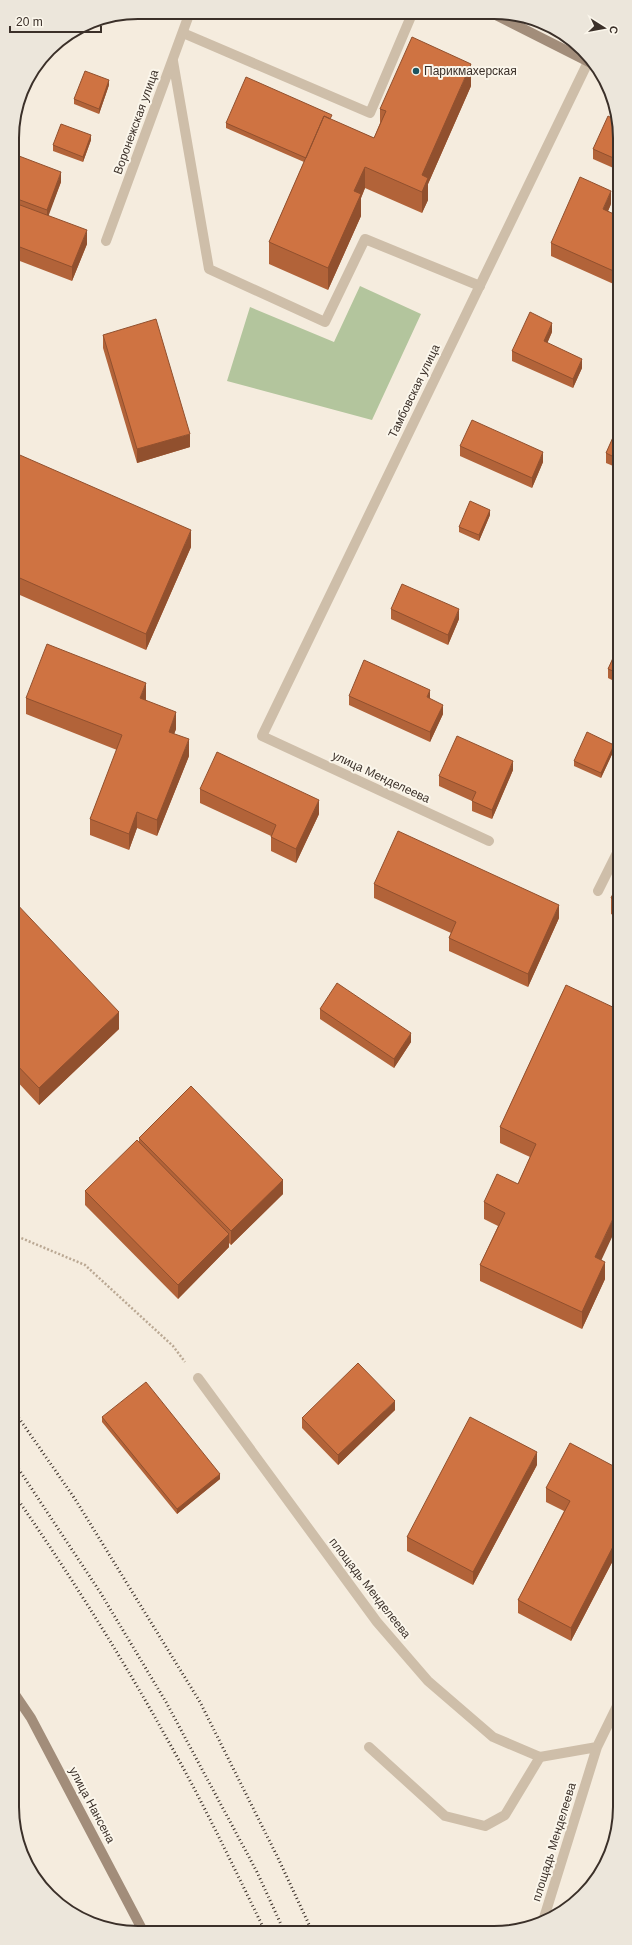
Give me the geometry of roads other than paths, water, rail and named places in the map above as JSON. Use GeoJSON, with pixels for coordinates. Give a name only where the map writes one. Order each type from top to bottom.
{"type":"FeatureCollection","features":[{"type":"Feature","properties":{"kind":"main road"},"geometry":{"type":"LineString","coordinates":[[505,19],[579,55]]}},
{"type":"Feature","properties":{"kind":"main road","name":"улица Нансена"},"geometry":{"type":"LineString","coordinates":[[19,1700],[31,1718],[140,1926]]}},
{"type":"Feature","properties":{"kind":"street","name":"Воронежская улица"},"geometry":{"type":"LineString","coordinates":[[106,241],[188,19]]}},
{"type":"Feature","properties":{"kind":"street"},"geometry":{"type":"LineString","coordinates":[[183,33],[370,113],[410,19]]}},
{"type":"Feature","properties":{"kind":"street"},"geometry":{"type":"LineString","coordinates":[[173,61],[209,269],[325,322],[364,239],[480,286]]}},
{"type":"Feature","properties":{"kind":"street","name":"Тамбовская улица"},"geometry":{"type":"LineString","coordinates":[[262,736],[589,66]]}},
{"type":"Feature","properties":{"kind":"street","name":"улица Менделеева"},"geometry":{"type":"LineString","coordinates":[[262,736],[489,841]]}},
{"type":"Feature","properties":{"kind":"street"},"geometry":{"type":"LineString","coordinates":[[598,891],[613,860]]}},
{"type":"Feature","properties":{"kind":"street","name":"площадь Менделеева"},"geometry":{"type":"LineString","coordinates":[[198,1378],[376,1622],[428,1681],[493,1737],[540,1758]]}},
{"type":"Feature","properties":{"kind":"street","name":"площадь Менделеева"},"geometry":{"type":"LineString","coordinates":[[545,1915],[597,1747],[613,1714]]}},
{"type":"Feature","properties":{"kind":"street"},"geometry":{"type":"LineString","coordinates":[[369,1747],[445,1816],[484,1826],[505,1815],[540,1758],[597,1747]]}},
{"type":"Feature","properties":{"kind":"railway"},"geometry":{"type":"LineString","coordinates":[[19,1418],[75,1499],[200,1702],[278,1858],[310,1926]]}},
{"type":"Feature","properties":{"kind":"railway"},"geometry":{"type":"LineString","coordinates":[[19,1470],[100,1592],[166,1702],[257,1872],[282,1926]]}},
{"type":"Feature","properties":{"kind":"railway"},"geometry":{"type":"LineString","coordinates":[[19,1501],[93,1614],[148,1706],[205,1809],[263,1926]]}},
{"type":"Feature","properties":{"kind":"place","name":"Парикмахерская"},"geometry":{"type":"Point","coordinates":[416,71]}}]}
